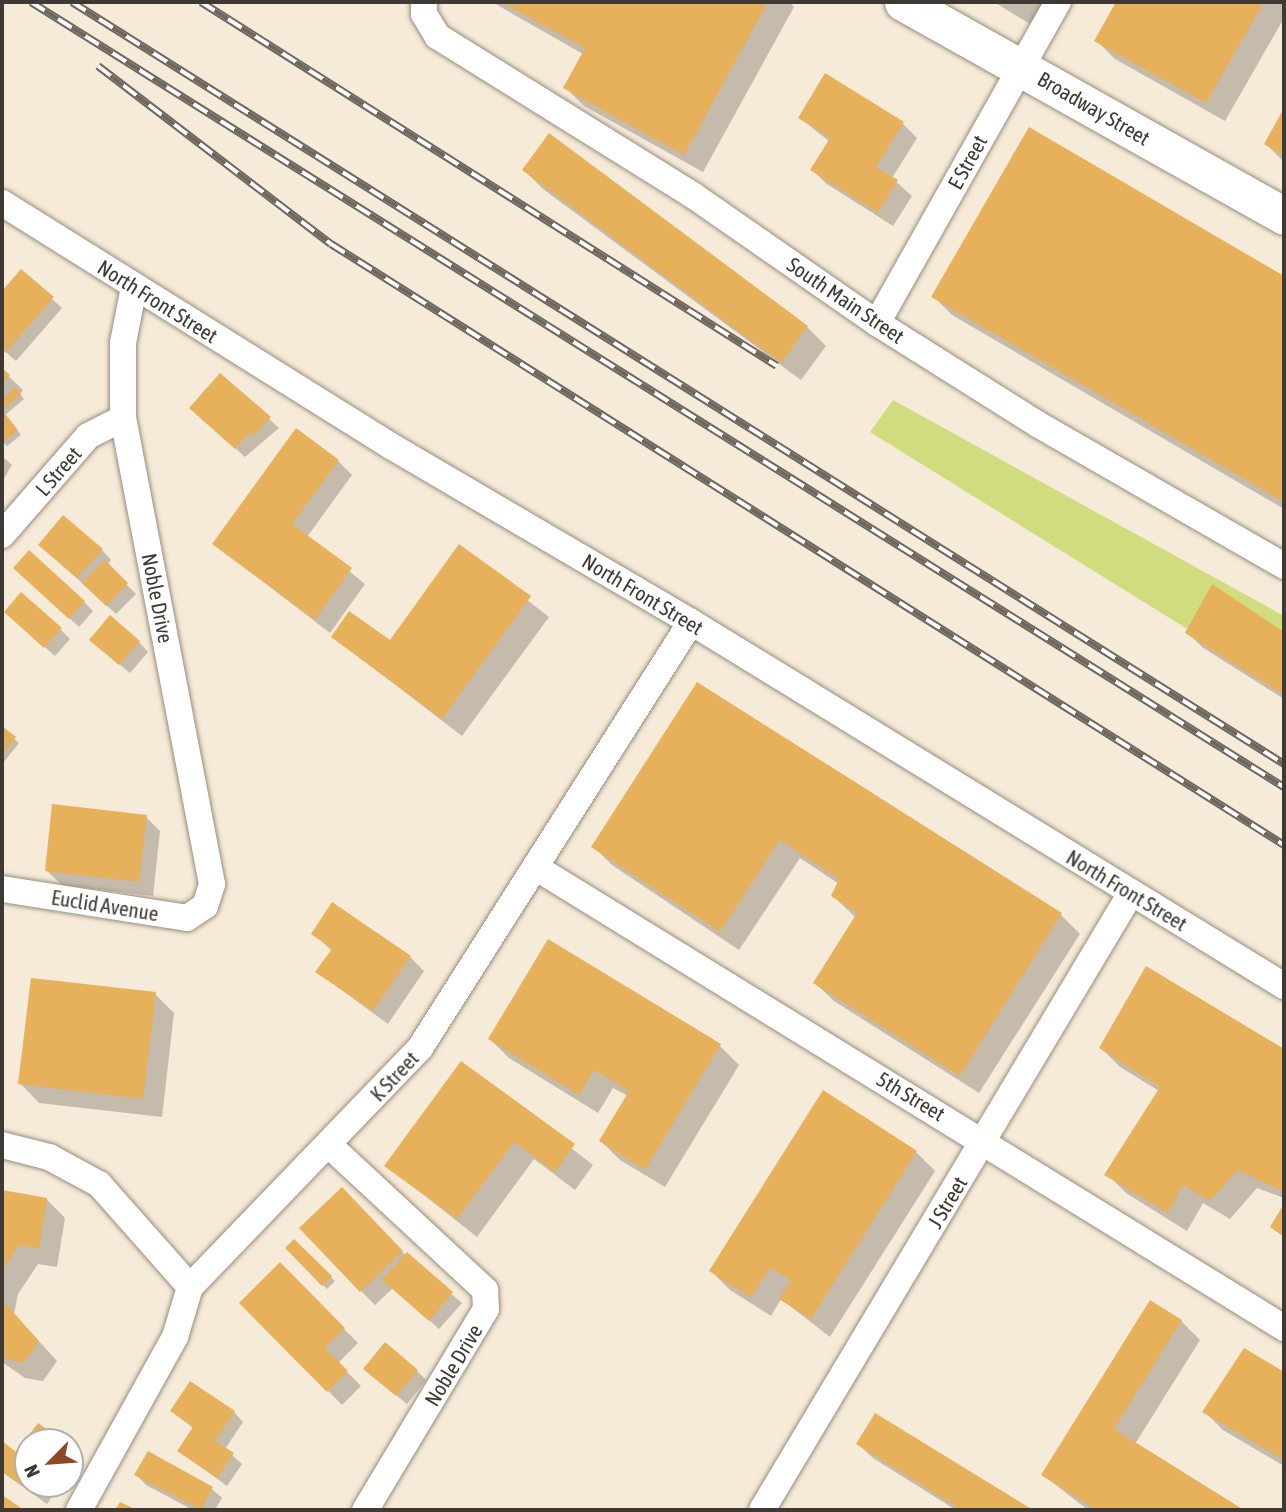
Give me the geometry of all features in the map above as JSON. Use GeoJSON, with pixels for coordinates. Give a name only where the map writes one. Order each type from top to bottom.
{"type":"FeatureCollection","features":[{"type":"Feature","properties":{"kind":"street","name":"Broadway Street"},"geometry":{"type":"LineString","coordinates":[[903,2],[1284,216]]}},
{"type":"Feature","properties":{"kind":"street","name":"E Street"},"geometry":{"type":"LineString","coordinates":[[877,323],[1058,2]]}},
{"type":"Feature","properties":{"kind":"street","name":"South Main Street"},"geometry":{"type":"LineString","coordinates":[[424,8],[437,36],[694,196],[877,323],[1039,425],[1284,566]]}},
{"type":"Feature","properties":{"kind":"street","name":"North Front Street"},"geometry":{"type":"LineString","coordinates":[[2,203],[391,446],[691,622],[1284,986]]}},
{"type":"Feature","properties":{"kind":"street","name":"Noble Drive"},"geometry":{"type":"LineString","coordinates":[[134,287],[123,343],[124,418],[212,884],[205,906]]}},
{"type":"Feature","properties":{"kind":"street","name":"L Street"},"geometry":{"type":"LineString","coordinates":[[2,536],[88,436],[124,418]]}},
{"type":"Feature","properties":{"kind":"street","name":"K Street"},"geometry":{"type":"LineString","coordinates":[[79,1510],[175,1337],[190,1287],[330,1146],[420,1048],[691,622]]}},
{"type":"Feature","properties":{"kind":"street","name":"5th Street"},"geometry":{"type":"LineString","coordinates":[[535,867],[984,1140],[1284,1328]]}},
{"type":"Feature","properties":{"kind":"street","name":"Euclid Avenue"},"geometry":{"type":"LineString","coordinates":[[2,889],[187,918],[205,906]]}},
{"type":"Feature","properties":{"kind":"street","name":"J Street"},"geometry":{"type":"LineString","coordinates":[[762,1510],[1131,892]]}},
{"type":"Feature","properties":{"kind":"street"},"geometry":{"type":"LineString","coordinates":[[2,1145],[49,1157],[99,1184],[190,1287]]}},
{"type":"Feature","properties":{"kind":"street","name":"Noble Drive"},"geometry":{"type":"LineString","coordinates":[[330,1146],[485,1290],[486,1309],[365,1510]]}},
{"type":"Feature","properties":{"kind":"green space"},"geometry":{"type":"Polygon","coordinates":[[[893,400],[1284,616],[1284,689],[870,432],[893,400]]]}},
{"type":"Feature","properties":{"kind":"building"},"geometry":{"type":"Polygon","coordinates":[[[501,2],[768,2],[684,155],[563,88],[585,48],[501,2]]]}},
{"type":"Feature","properties":{"kind":"building"},"geometry":{"type":"Polygon","coordinates":[[[1116,2],[1264,2],[1206,103],[1094,41],[1116,2]]]}},
{"type":"Feature","properties":{"kind":"building"},"geometry":{"type":"Polygon","coordinates":[[[825,73],[904,122],[876,167],[898,180],[878,213],[810,170],[830,138],[798,118],[825,73]]]}},
{"type":"Feature","properties":{"kind":"building"},"geometry":{"type":"Polygon","coordinates":[[[1284,108],[1284,156],[1264,144],[1284,108]]]}},
{"type":"Feature","properties":{"kind":"building"},"geometry":{"type":"Polygon","coordinates":[[[1029,127],[1284,276],[1284,502],[931,297],[1029,127]]]}},
{"type":"Feature","properties":{"kind":"building"},"geometry":{"type":"Polygon","coordinates":[[[549,133],[808,326],[781,363],[522,170],[549,133]]]}},
{"type":"Feature","properties":{"kind":"building"},"geometry":{"type":"Polygon","coordinates":[[[21,269],[54,297],[5,353],[2,291],[21,269]]]}},
{"type":"Feature","properties":{"kind":"building"},"geometry":{"type":"Polygon","coordinates":[[[2,368],[10,375],[2,384],[2,368]]]}},
{"type":"Feature","properties":{"kind":"building"},"geometry":{"type":"Polygon","coordinates":[[[220,373],[271,417],[254,436],[250,432],[235,449],[189,408],[220,373]]]}},
{"type":"Feature","properties":{"kind":"building"},"geometry":{"type":"Polygon","coordinates":[[[15,387],[21,394],[2,410],[2,399],[15,387]]]}},
{"type":"Feature","properties":{"kind":"building"},"geometry":{"type":"Polygon","coordinates":[[[2,410],[18,430],[2,443],[2,410]]]}},
{"type":"Feature","properties":{"kind":"building"},"geometry":{"type":"Polygon","coordinates":[[[296,428],[339,460],[292,524],[352,568],[315,620],[212,544],[296,428]]]}},
{"type":"Feature","properties":{"kind":"building"},"geometry":{"type":"Polygon","coordinates":[[[63,515],[103,549],[77,578],[38,545],[63,515]]]}},
{"type":"Feature","properties":{"kind":"building"},"geometry":{"type":"Polygon","coordinates":[[[459,544],[531,596],[442,719],[331,637],[349,611],[390,640],[459,544]]]}},
{"type":"Feature","properties":{"kind":"building"},"geometry":{"type":"Polygon","coordinates":[[[29,550],[85,601],[69,619],[13,568],[29,550]]]}},
{"type":"Feature","properties":{"kind":"building"},"geometry":{"type":"Polygon","coordinates":[[[105,560],[128,583],[106,606],[82,583],[105,560]]]}},
{"type":"Feature","properties":{"kind":"building"},"geometry":{"type":"Polygon","coordinates":[[[1212,584],[1284,632],[1284,695],[1185,633],[1212,584]]]}},
{"type":"Feature","properties":{"kind":"building"},"geometry":{"type":"Polygon","coordinates":[[[21,592],[62,628],[44,648],[4,612],[21,592]]]}},
{"type":"Feature","properties":{"kind":"building"},"geometry":{"type":"Polygon","coordinates":[[[110,615],[140,641],[119,665],[89,640],[110,615]]]}},
{"type":"Feature","properties":{"kind":"building"},"geometry":{"type":"Polygon","coordinates":[[[697,682],[1062,913],[960,1076],[813,983],[857,913],[831,896],[839,879],[780,840],[720,932],[591,847],[697,682]]]}},
{"type":"Feature","properties":{"kind":"building"},"geometry":{"type":"Polygon","coordinates":[[[2,726],[16,737],[2,755],[2,726]]]}},
{"type":"Feature","properties":{"kind":"building"},"geometry":{"type":"Polygon","coordinates":[[[52,804],[147,815],[139,882],[45,871],[52,804]]]}},
{"type":"Feature","properties":{"kind":"building"},"geometry":{"type":"Polygon","coordinates":[[[332,902],[411,956],[373,1011],[315,972],[332,949],[311,934],[332,902]]]}},
{"type":"Feature","properties":{"kind":"building"},"geometry":{"type":"Polygon","coordinates":[[[548,939],[721,1044],[645,1170],[599,1141],[629,1091],[594,1070],[579,1095],[488,1039],[548,939]]]}},
{"type":"Feature","properties":{"kind":"building"},"geometry":{"type":"Polygon","coordinates":[[[1146,966],[1284,1049],[1284,1192],[1238,1170],[1210,1201],[1183,1185],[1168,1213],[1104,1175],[1160,1087],[1099,1048],[1146,966]]]}},
{"type":"Feature","properties":{"kind":"building"},"geometry":{"type":"Polygon","coordinates":[[[31,978],[156,992],[143,1099],[18,1084],[31,978]]]}},
{"type":"Feature","properties":{"kind":"building"},"geometry":{"type":"Polygon","coordinates":[[[461,1061],[575,1144],[555,1172],[514,1142],[457,1219],[384,1166],[461,1061]]]}},
{"type":"Feature","properties":{"kind":"building"},"geometry":{"type":"Polygon","coordinates":[[[823,1090],[917,1151],[811,1319],[779,1299],[791,1280],[770,1268],[751,1298],[709,1271],[823,1090]]]}},
{"type":"Feature","properties":{"kind":"building"},"geometry":{"type":"Polygon","coordinates":[[[342,1187],[403,1251],[360,1292],[299,1228],[342,1187]]]}},
{"type":"Feature","properties":{"kind":"building"},"geometry":{"type":"Polygon","coordinates":[[[2,1190],[47,1198],[39,1249],[19,1245],[2,1271],[2,1190]]]}},
{"type":"Feature","properties":{"kind":"building"},"geometry":{"type":"Polygon","coordinates":[[[1284,1204],[1284,1237],[1270,1227],[1284,1204]]]}},
{"type":"Feature","properties":{"kind":"building"},"geometry":{"type":"Polygon","coordinates":[[[294,1239],[332,1276],[322,1286],[285,1248],[294,1239]]]}},
{"type":"Feature","properties":{"kind":"building"},"geometry":{"type":"Polygon","coordinates":[[[407,1252],[453,1292],[429,1321],[382,1280],[407,1252]]]}},
{"type":"Feature","properties":{"kind":"building"},"geometry":{"type":"Polygon","coordinates":[[[280,1262],[345,1328],[325,1348],[348,1371],[327,1392],[239,1303],[280,1262]]]}},
{"type":"Feature","properties":{"kind":"building"},"geometry":{"type":"Polygon","coordinates":[[[2,1300],[39,1341],[24,1363],[2,1358],[2,1300]]]}},
{"type":"Feature","properties":{"kind":"building"},"geometry":{"type":"Polygon","coordinates":[[[1150,1300],[1182,1320],[1114,1429],[1244,1510],[1097,1510],[1041,1475],[1150,1300]]]}},
{"type":"Feature","properties":{"kind":"building"},"geometry":{"type":"Polygon","coordinates":[[[385,1342],[418,1370],[396,1396],[363,1369],[385,1342]]]}},
{"type":"Feature","properties":{"kind":"building"},"geometry":{"type":"Polygon","coordinates":[[[1244,1348],[1284,1372],[1284,1460],[1202,1412],[1244,1348]]]}},
{"type":"Feature","properties":{"kind":"building"},"geometry":{"type":"Polygon","coordinates":[[[190,1381],[235,1411],[215,1441],[234,1453],[217,1478],[177,1451],[193,1427],[170,1411],[190,1381]]]}},
{"type":"Feature","properties":{"kind":"building"},"geometry":{"type":"Polygon","coordinates":[[[875,1413],[1033,1510],[962,1510],[856,1444],[875,1413]]]}},
{"type":"Feature","properties":{"kind":"building"},"geometry":{"type":"Polygon","coordinates":[[[2,1441],[14,1450],[14,1480],[2,1471],[2,1441]]]}},
{"type":"Feature","properties":{"kind":"building"},"geometry":{"type":"Polygon","coordinates":[[[148,1451],[213,1487],[201,1510],[134,1475],[148,1451]]]}},
{"type":"Feature","properties":{"kind":"building"},"geometry":{"type":"Polygon","coordinates":[[[2,1495],[24,1510],[2,1510],[2,1495]]]}},
{"type":"Feature","properties":{"kind":"building"},"geometry":{"type":"Polygon","coordinates":[[[120,1502],[137,1510],[115,1510],[120,1502]]]}},
{"type":"Feature","properties":{"kind":"railway"},"geometry":{"type":"LineString","coordinates":[[31,2],[1284,787]]}},
{"type":"Feature","properties":{"kind":"railway"},"geometry":{"type":"LineString","coordinates":[[72,2],[1284,764]]}},
{"type":"Feature","properties":{"kind":"railway"},"geometry":{"type":"LineString","coordinates":[[201,2],[777,366]]}},
{"type":"Feature","properties":{"kind":"railway"},"geometry":{"type":"LineString","coordinates":[[98,66],[331,244],[1284,845]]}}]}
